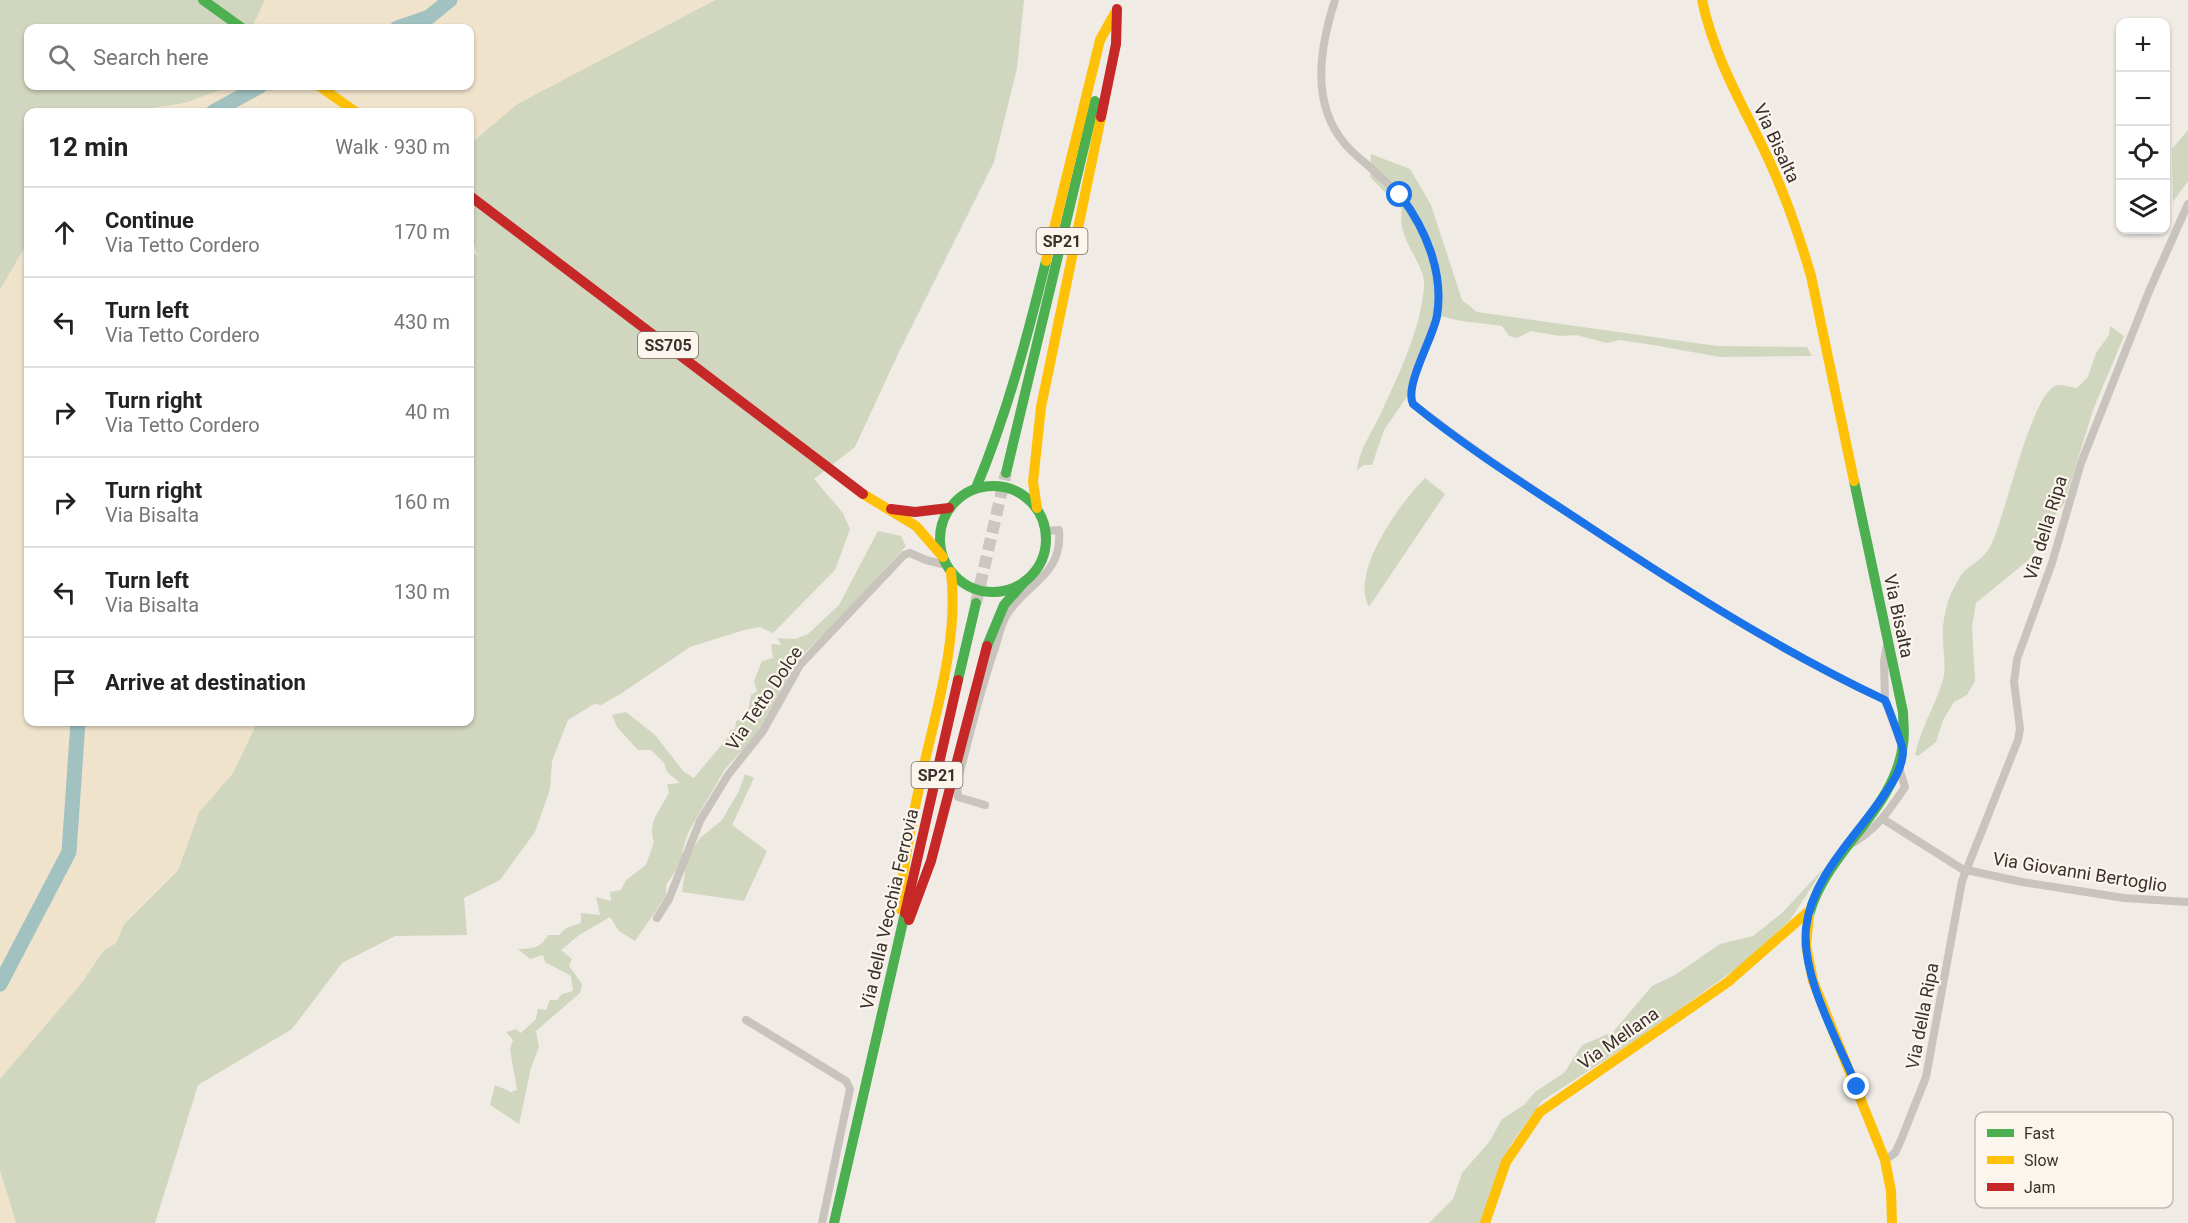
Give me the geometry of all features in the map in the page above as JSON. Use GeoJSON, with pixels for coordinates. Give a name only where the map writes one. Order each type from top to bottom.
{"type":"FeatureCollection","features":[{"type":"Feature","properties":{"kind":"main road"},"geometry":{"type":"LineString","coordinates":[[203,0],[236,24]]}},
{"type":"Feature","properties":{"kind":"main road","name":"Via Bisalta"},"geometry":{"type":"LineString","coordinates":[[1702,0],[1706,22],[1719,62],[1767,157],[1795,225],[1811,276],[1887,645],[1903,712],[1904,749],[1899,768],[1874,810],[1824,877],[1810,911],[1806,941],[1812,975],[1885,1160],[1891,1191],[1892,1223]]}},
{"type":"Feature","properties":{"kind":"main road"},"geometry":{"type":"LineString","coordinates":[[976,488],[995,442],[1022,357],[1100,40],[1118,5]]}},
{"type":"Feature","properties":{"kind":"main road"},"geometry":{"type":"LineString","coordinates":[[897,946],[921,892],[931,859],[967,712],[987,648],[1005,603],[1037,570],[1044,555],[1046,531],[1037,508],[1033,482],[1041,407],[1116,44],[1118,5]]}},
{"type":"Feature","properties":{"kind":"main road","name":"SP21"},"geometry":{"type":"LineString","coordinates":[[1006,473],[1118,5]]}},
{"type":"Feature","properties":{"kind":"main road"},"geometry":{"type":"LineString","coordinates":[[325,90],[350,108]]}},
{"type":"Feature","properties":{"kind":"main road","name":"SS705"},"geometry":{"type":"LineString","coordinates":[[474,199],[866,495],[916,526],[947,564]]}},
{"type":"Feature","properties":{"kind":"main road"},"geometry":{"type":"LineString","coordinates":[[897,946],[904,862],[933,731],[951,634],[954,595],[940,532],[949,508],[963,494],[976,488],[993,485],[1010,488],[1025,496],[1037,508]]}},
{"type":"Feature","properties":{"kind":"main road","name":"SS705"},"geometry":{"type":"LineString","coordinates":[[884,507],[908,512],[949,508]]}},
{"type":"Feature","properties":{"kind":"main road"},"geometry":{"type":"LineString","coordinates":[[947,564],[963,583],[986,591],[1003,591],[1025,581]]}},
{"type":"Feature","properties":{"kind":"main road","name":"Via della Vecchia Ferrovia"},"geometry":{"type":"LineString","coordinates":[[834,1223],[976,603]]}},
{"type":"Feature","properties":{"kind":"main road","name":"Via Mellana"},"geometry":{"type":"LineString","coordinates":[[1485,1223],[1506,1162],[1540,1112],[1728,982],[1810,911]]}},
{"type":"Feature","properties":{"kind":"street"},"geometry":{"type":"LineString","coordinates":[[1335,0],[1321,55],[1322,80],[1331,124],[1345,144],[1391,186],[1408,206],[1423,233],[1438,281],[1436,318],[1413,386],[1410,398],[1413,404],[1521,481],[1707,604],[1790,652],[1885,700]]}},
{"type":"Feature","properties":{"kind":"street","name":"Via della Ripa"},"geometry":{"type":"LineString","coordinates":[[1885,1160],[1895,1153],[1926,1077],[1962,881],[2016,748],[2020,729],[2014,671],[2052,563],[2081,463],[2150,289],[2188,204]]}},
{"type":"Feature","properties":{"kind":"street"},"geometry":{"type":"LineString","coordinates":[[985,805],[958,797],[957,783],[986,673],[1005,619],[1019,599],[1043,579],[1057,554],[1059,530],[1046,531]]}},
{"type":"Feature","properties":{"kind":"street","name":"Via Tetto Dolce"},"geometry":{"type":"LineString","coordinates":[[657,918],[669,899],[700,821],[728,775],[763,731],[800,665],[904,555],[910,553],[926,561],[947,564]]}},
{"type":"Feature","properties":{"kind":"street"},"geometry":{"type":"LineString","coordinates":[[1887,645],[1884,661],[1885,700],[1904,749]]}},
{"type":"Feature","properties":{"kind":"street"},"geometry":{"type":"LineString","coordinates":[[1846,847],[1866,836],[1883,819],[1905,787],[1899,768]]}},
{"type":"Feature","properties":{"kind":"street"},"geometry":{"type":"LineString","coordinates":[[1883,819],[1962,869],[1968,869]]}},
{"type":"Feature","properties":{"kind":"street","name":"Via Giovanni Bertoglio"},"geometry":{"type":"LineString","coordinates":[[1968,869],[2022,882],[2124,898],[2188,902]]}},
{"type":"Feature","properties":{"kind":"street"},"geometry":{"type":"LineString","coordinates":[[746,1020],[846,1081],[850,1089],[822,1223]]}},
{"type":"Feature","properties":{"kind":"green space"},"geometry":{"type":"Polygon","coordinates":[[[0,0],[265,0],[254,24],[24,24],[24,90],[221,90],[185,103],[153,108],[24,108],[24,249],[0,290],[0,0]]]}},
{"type":"Feature","properties":{"kind":"green space"},"geometry":{"type":"Polygon","coordinates":[[[715,0],[1024,0],[1017,68],[994,162],[898,354],[855,447],[814,479],[843,513],[850,529],[835,570],[773,633],[760,627],[690,647],[622,693],[601,705],[594,704],[568,720],[552,761],[550,789],[535,832],[500,880],[464,898],[467,935],[395,936],[342,963],[292,1029],[198,1085],[155,1223],[16,1223],[0,1171],[0,1079],[82,982],[104,950],[116,943],[124,924],[178,870],[199,812],[233,773],[255,726],[474,726],[474,254],[477,255],[474,243],[474,141],[517,104],[715,0]]]}},
{"type":"Feature","properties":{"kind":"green space"},"geometry":{"type":"Polygon","coordinates":[[[2188,130],[2188,181],[2173,202],[2172,149],[2188,130]]]}},
{"type":"Feature","properties":{"kind":"green space"},"geometry":{"type":"Polygon","coordinates":[[[1371,154],[1410,169],[1431,205],[1462,300],[1477,312],[1717,346],[1807,347],[1812,356],[1720,357],[1619,340],[1607,343],[1576,335],[1560,336],[1531,331],[1517,338],[1509,336],[1502,326],[1460,321],[1436,314],[1406,398],[1384,430],[1372,465],[1364,465],[1357,470],[1363,449],[1394,385],[1414,336],[1424,286],[1421,269],[1403,231],[1402,209],[1370,177],[1371,154]]]}},
{"type":"Feature","properties":{"kind":"green space"},"geometry":{"type":"Polygon","coordinates":[[[2110,326],[2124,336],[2093,410],[2064,504],[2044,529],[2032,557],[1976,603],[1972,626],[1975,681],[1967,695],[1954,702],[1943,720],[1936,742],[1918,756],[1915,755],[1943,677],[1945,666],[1943,629],[1950,596],[1965,570],[1984,555],[1991,545],[2028,434],[2046,395],[2058,385],[2077,388],[2088,377],[2096,353],[2109,335],[2110,326]]]}},
{"type":"Feature","properties":{"kind":"green space"},"geometry":{"type":"Polygon","coordinates":[[[1425,478],[1445,494],[1369,607],[1365,592],[1366,575],[1380,538],[1403,503],[1425,478]]]}},
{"type":"Feature","properties":{"kind":"green space"},"geometry":{"type":"Polygon","coordinates":[[[878,531],[901,536],[906,546],[828,631],[800,657],[757,734],[725,769],[688,833],[682,852],[690,853],[700,838],[722,820],[739,791],[745,774],[754,778],[732,825],[767,851],[744,901],[682,892],[685,871],[677,869],[666,885],[666,896],[635,941],[619,931],[610,917],[579,935],[561,950],[572,959],[569,966],[582,984],[580,993],[536,1031],[539,1047],[531,1068],[519,1124],[490,1105],[495,1085],[511,1092],[517,1090],[510,1049],[513,1040],[506,1032],[516,1029],[521,1033],[536,1019],[538,1009],[546,1010],[550,1000],[557,1000],[562,994],[573,991],[571,976],[545,962],[543,955],[530,959],[518,949],[536,947],[548,935],[559,935],[566,928],[581,923],[581,913],[600,915],[596,897],[611,901],[610,892],[621,890],[626,880],[646,865],[654,842],[653,823],[669,793],[667,784],[680,783],[667,772],[664,763],[651,750],[638,750],[617,727],[612,715],[626,712],[655,735],[684,772],[694,778],[728,737],[730,730],[735,729],[736,721],[747,716],[751,695],[757,691],[754,681],[762,661],[773,658],[771,644],[782,645],[777,638],[795,639],[808,634],[839,605],[878,531]]]}},
{"type":"Feature","properties":{"kind":"green space"},"geometry":{"type":"Polygon","coordinates":[[[1824,868],[1790,920],[1748,960],[1648,1032],[1542,1101],[1511,1144],[1482,1223],[1429,1223],[1453,1199],[1462,1173],[1490,1141],[1502,1119],[1524,1105],[1535,1092],[1564,1073],[1582,1045],[1613,1032],[1652,986],[1675,975],[1720,944],[1753,936],[1782,913],[1824,868]]]}},
{"type":"Feature","properties":{"kind":"sand"},"geometry":{"type":"Polygon","coordinates":[[[265,0],[715,0],[517,104],[474,141],[474,108],[153,108],[185,103],[220,90],[474,90],[474,24],[254,24],[265,0]]]}},
{"type":"Feature","properties":{"kind":"sand"},"geometry":{"type":"Polygon","coordinates":[[[24,249],[24,726],[255,726],[233,773],[199,812],[178,870],[124,924],[116,943],[103,950],[82,982],[0,1079],[0,290],[24,249]]]}},
{"type":"Feature","properties":{"kind":"sand"},"geometry":{"type":"Polygon","coordinates":[[[0,1171],[16,1223],[0,1223],[0,1171]]]}},
{"type":"Feature","properties":{"kind":"waterway"},"geometry":{"type":"LineString","coordinates":[[409,24],[429,17],[450,0]]}},
{"type":"Feature","properties":{"kind":"waterway"},"geometry":{"type":"LineString","coordinates":[[220,108],[253,90]]}},
{"type":"Feature","properties":{"kind":"waterway"},"geometry":{"type":"LineString","coordinates":[[0,984],[69,852],[78,726]]}},
{"type":"Feature","properties":{"kind":"tunnel"},"geometry":{"type":"LineString","coordinates":[[976,603],[1006,473]]}},
{"type":"Feature","properties":{"kind":"traffic: fast"},"geometry":{"type":"LineString","coordinates":[[203,0],[236,24]]}},
{"type":"Feature","properties":{"kind":"traffic: fast"},"geometry":{"type":"LineString","coordinates":[[1006,473],[1095,101]]}},
{"type":"Feature","properties":{"kind":"traffic: fast"},"geometry":{"type":"LineString","coordinates":[[976,488],[1015,376],[1046,261]]}},
{"type":"Feature","properties":{"kind":"traffic: fast"},"geometry":{"type":"LineString","coordinates":[[1809,915],[1830,871],[1887,790],[1897,768],[1904,740],[1903,712],[1854,481]]}},
{"type":"Feature","properties":{"kind":"traffic: fast"},"geometry":{"type":"LineString","coordinates":[[993,486],[1013,490],[1031,501],[1042,519],[1046,539],[1042,559],[1031,577],[1013,588],[993,592],[973,588],[955,577],[944,559],[940,539],[944,519],[955,501],[973,490],[993,486]]}},
{"type":"Feature","properties":{"kind":"traffic: fast"},"geometry":{"type":"LineString","coordinates":[[987,646],[1004,605],[1025,581]]}},
{"type":"Feature","properties":{"kind":"traffic: fast"},"geometry":{"type":"LineString","coordinates":[[958,680],[976,603]]}},
{"type":"Feature","properties":{"kind":"traffic: fast"},"geometry":{"type":"LineString","coordinates":[[834,1223],[905,913]]}},
{"type":"Feature","properties":{"kind":"traffic: slow"},"geometry":{"type":"LineString","coordinates":[[1702,0],[1721,61],[1774,170],[1802,245],[1811,276],[1854,481]]}},
{"type":"Feature","properties":{"kind":"traffic: slow"},"geometry":{"type":"LineString","coordinates":[[1046,261],[1100,40],[1115,13]]}},
{"type":"Feature","properties":{"kind":"traffic: slow"},"geometry":{"type":"LineString","coordinates":[[325,90],[350,108]]}},
{"type":"Feature","properties":{"kind":"traffic: slow"},"geometry":{"type":"LineString","coordinates":[[1037,508],[1033,482],[1041,407],[1101,117]]}},
{"type":"Feature","properties":{"kind":"traffic: slow"},"geometry":{"type":"LineString","coordinates":[[863,494],[916,526],[943,557]]}},
{"type":"Feature","properties":{"kind":"traffic: slow"},"geometry":{"type":"LineString","coordinates":[[899,909],[910,830],[947,663],[953,595],[951,572]]}},
{"type":"Feature","properties":{"kind":"traffic: slow"},"geometry":{"type":"LineString","coordinates":[[1485,1223],[1506,1162],[1540,1112],[1728,982],[1809,911]]}},
{"type":"Feature","properties":{"kind":"traffic: slow"},"geometry":{"type":"LineString","coordinates":[[1809,915],[1806,945],[1813,981],[1885,1160],[1891,1191],[1892,1223]]}},
{"type":"Feature","properties":{"kind":"traffic: jam"},"geometry":{"type":"LineString","coordinates":[[1101,117],[1116,44],[1117,9]]}},
{"type":"Feature","properties":{"kind":"traffic: jam"},"geometry":{"type":"LineString","coordinates":[[474,199],[863,494]]}},
{"type":"Feature","properties":{"kind":"traffic: jam"},"geometry":{"type":"LineString","coordinates":[[891,509],[915,512],[949,508]]}},
{"type":"Feature","properties":{"kind":"traffic: jam"},"geometry":{"type":"LineString","coordinates":[[909,920],[931,861],[987,646]]}},
{"type":"Feature","properties":{"kind":"traffic: jam"},"geometry":{"type":"LineString","coordinates":[[905,913],[958,680]]}},
{"type":"Feature","properties":{"kind":"route"},"geometry":{"type":"LineString","coordinates":[[1400,195],[1423,233],[1438,281],[1436,318],[1413,386],[1410,398],[1413,404],[1521,481],[1707,604],[1837,678],[1885,700],[1891,712],[1897,737],[1904,749],[1899,768],[1874,810],[1824,877],[1813,900],[1806,928],[1812,975],[1857,1087]]}}]}
